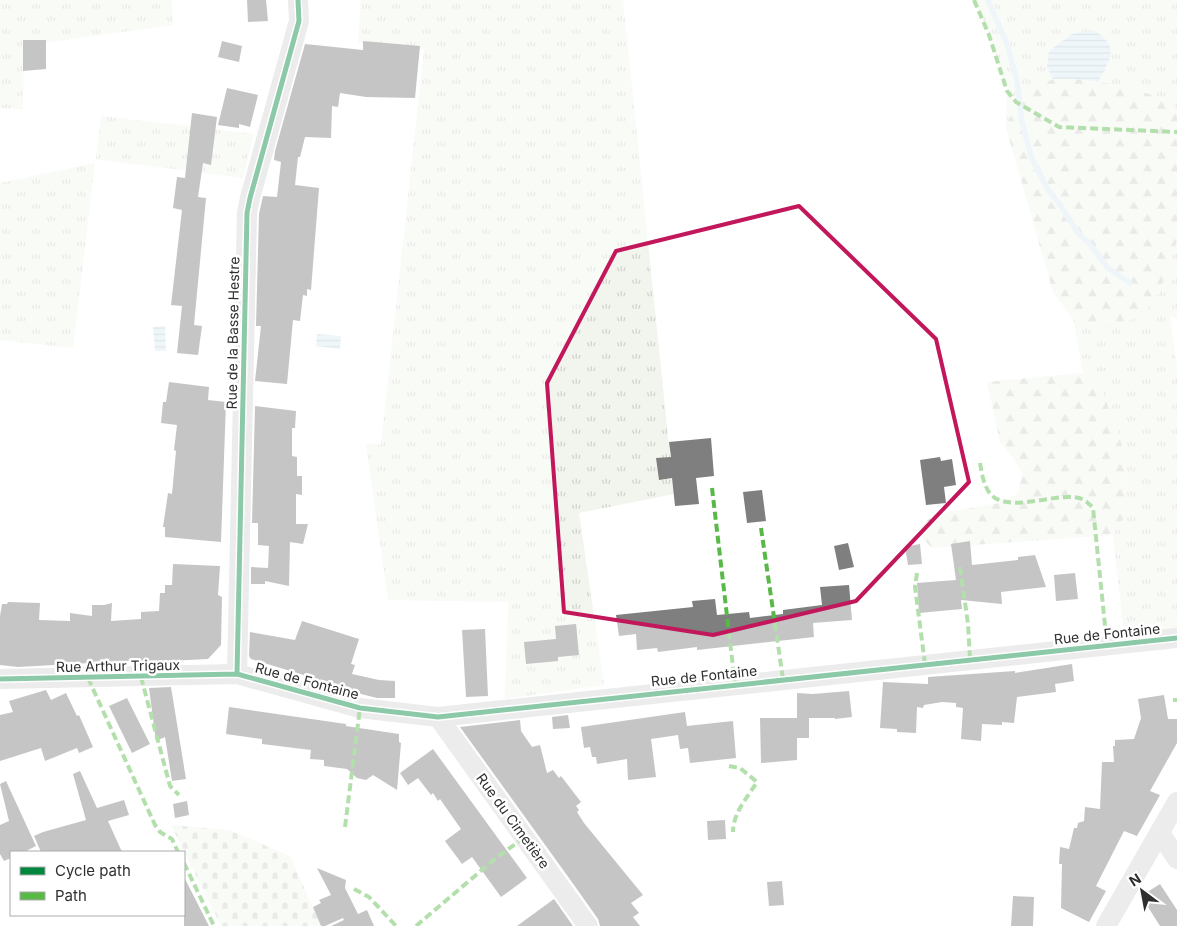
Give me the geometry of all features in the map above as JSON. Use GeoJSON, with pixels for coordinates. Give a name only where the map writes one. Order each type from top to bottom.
{"type":"FeatureCollection","features":[{"type":"Feature","properties":{"kind":"street","name":"Rue de la Basse Hestre"},"geometry":{"type":"LineString","coordinates":[[237,674],[248,213],[250,198],[299,21],[298,0]]}},
{"type":"Feature","properties":{"kind":"street","name":"Rue de Fontaine"},"geometry":{"type":"LineString","coordinates":[[237,674],[360,708],[438,717],[1177,638]]}},
{"type":"Feature","properties":{"kind":"street","name":"Rue Arthur Trigaux"},"geometry":{"type":"LineString","coordinates":[[0,679],[237,674]]}},
{"type":"Feature","properties":{"kind":"street","name":"Rue du Cimetière"},"geometry":{"type":"LineString","coordinates":[[438,717],[588,926]]}},
{"type":"Feature","properties":{"kind":"street"},"geometry":{"type":"LineString","coordinates":[[1106,926],[1177,802]]}},
{"type":"Feature","properties":{"kind":"street"},"geometry":{"type":"LineString","coordinates":[[1160,833],[1177,859]]}},
{"type":"Feature","properties":{"kind":"highlighted area"},"geometry":{"type":"Polygon","coordinates":[[[799,206],[936,339],[969,482],[856,601],[713,635],[564,612],[547,383],[616,251],[799,206]]]}},
{"type":"Feature","properties":{"kind":"green space"},"geometry":{"type":"Polygon","coordinates":[[[0,0],[172,0],[173,25],[49,42],[24,42],[23,109],[0,108],[0,0]]]}},
{"type":"Feature","properties":{"kind":"green space"},"geometry":{"type":"Polygon","coordinates":[[[361,0],[623,0],[674,494],[579,513],[604,685],[505,699],[508,602],[388,600],[366,444],[381,445],[424,49],[358,43],[361,0]]]}},
{"type":"Feature","properties":{"kind":"green space"},"geometry":{"type":"Polygon","coordinates":[[[974,0],[1177,0],[1177,109],[1161,97],[1098,82],[1108,63],[1047,68],[1053,79],[1043,83],[1016,102],[1006,128],[1007,91],[989,35],[974,0]]]}},
{"type":"Feature","properties":{"kind":"green space"},"geometry":{"type":"Polygon","coordinates":[[[1053,79],[1076,79],[1112,84],[1161,97],[1177,109],[1177,241],[1159,294],[1143,315],[1117,326],[1095,329],[1073,319],[1053,292],[1006,128],[1016,102],[1043,83],[1053,79]]]}},
{"type":"Feature","properties":{"kind":"green space"},"geometry":{"type":"Polygon","coordinates":[[[101,116],[254,134],[243,178],[96,159],[101,116]]]}},
{"type":"Feature","properties":{"kind":"green space"},"geometry":{"type":"Polygon","coordinates":[[[95,163],[73,348],[0,340],[0,183],[95,163]]]}},
{"type":"Feature","properties":{"kind":"green space"},"geometry":{"type":"Polygon","coordinates":[[[1177,241],[1177,318],[1170,317],[1177,366],[1177,638],[1125,643],[1113,535],[1125,516],[1124,451],[1101,386],[1083,373],[1073,319],[1095,329],[1159,294],[1177,241]]]}},
{"type":"Feature","properties":{"kind":"green space"},"geometry":{"type":"Polygon","coordinates":[[[1083,373],[1101,386],[1124,451],[1125,516],[1113,535],[932,548],[923,539],[921,529],[928,520],[938,514],[999,503],[1018,494],[1022,473],[1014,459],[1000,442],[987,382],[1083,373]]]}},
{"type":"Feature","properties":{"kind":"green space"},"geometry":{"type":"Polygon","coordinates":[[[171,825],[229,830],[290,856],[321,926],[221,926],[171,825]]]}},
{"type":"Feature","properties":{"kind":"shaded area"},"geometry":{"type":"Polygon","coordinates":[[[1093,30],[1102,36],[1110,47],[1109,60],[1098,82],[1076,79],[1053,79],[1047,68],[1049,51],[1072,34],[1093,30]]]}},
{"type":"Feature","properties":{"kind":"shaded area"},"geometry":{"type":"Polygon","coordinates":[[[165,326],[166,351],[155,351],[153,327],[165,326]]]}},
{"type":"Feature","properties":{"kind":"shaded area"},"geometry":{"type":"Polygon","coordinates":[[[317,334],[341,336],[340,349],[316,346],[317,334]]]}},
{"type":"Feature","properties":{"kind":"building"},"geometry":{"type":"Polygon","coordinates":[[[247,0],[266,0],[268,21],[248,22],[247,0]]]}},
{"type":"Feature","properties":{"kind":"building"},"geometry":{"type":"Polygon","coordinates":[[[23,40],[46,40],[46,69],[23,71],[23,40]]]}},
{"type":"Feature","properties":{"kind":"building"},"geometry":{"type":"Polygon","coordinates":[[[222,41],[242,46],[239,62],[218,57],[222,41]]]}},
{"type":"Feature","properties":{"kind":"building"},"geometry":{"type":"Polygon","coordinates":[[[363,41],[420,46],[415,98],[366,97],[340,93],[338,107],[332,106],[331,138],[305,137],[300,157],[298,157],[295,185],[319,188],[311,290],[307,289],[307,296],[303,295],[300,321],[293,320],[287,384],[255,381],[261,326],[256,326],[259,214],[263,196],[277,197],[281,162],[274,160],[275,151],[305,44],[363,50],[363,41]]]}},
{"type":"Feature","properties":{"kind":"building"},"geometry":{"type":"Polygon","coordinates":[[[227,88],[258,95],[250,127],[239,124],[239,128],[218,125],[227,88]]]}},
{"type":"Feature","properties":{"kind":"building"},"geometry":{"type":"Polygon","coordinates":[[[192,113],[217,117],[211,165],[203,163],[198,197],[206,198],[194,325],[202,326],[198,355],[177,353],[182,306],[171,305],[182,210],[173,208],[177,177],[185,178],[192,113]]]}},
{"type":"Feature","properties":{"kind":"building"},"geometry":{"type":"Polygon","coordinates":[[[169,382],[209,387],[208,400],[226,402],[221,542],[165,537],[165,527],[163,527],[168,493],[172,494],[177,425],[161,423],[163,402],[166,402],[169,382]]]}},
{"type":"Feature","properties":{"kind":"building"},"geometry":{"type":"Polygon","coordinates":[[[255,406],[296,411],[295,428],[292,428],[292,456],[297,457],[297,476],[302,476],[302,495],[296,494],[296,524],[308,524],[303,544],[290,542],[289,586],[265,581],[265,584],[251,584],[251,567],[268,568],[269,546],[258,545],[258,523],[252,523],[255,406]]]}},
{"type":"Feature","properties":{"kind":"building"},"geometry":{"type":"Polygon","coordinates":[[[711,438],[714,476],[696,478],[699,504],[675,506],[672,478],[659,480],[656,458],[671,457],[669,442],[711,438]]]}},
{"type":"Feature","properties":{"kind":"building"},"geometry":{"type":"Polygon","coordinates":[[[940,457],[941,461],[952,459],[956,485],[944,487],[946,503],[926,505],[920,460],[940,457]]]}},
{"type":"Feature","properties":{"kind":"building"},"geometry":{"type":"Polygon","coordinates":[[[762,490],[766,521],[747,523],[743,492],[762,490]]]}},
{"type":"Feature","properties":{"kind":"building"},"geometry":{"type":"Polygon","coordinates":[[[970,541],[972,565],[1018,560],[1018,557],[1035,555],[1046,587],[1001,592],[1002,604],[961,600],[962,609],[919,613],[917,583],[956,580],[951,544],[970,541]]]}},
{"type":"Feature","properties":{"kind":"building"},"geometry":{"type":"Polygon","coordinates":[[[848,543],[854,567],[839,570],[834,546],[848,543]]]}},
{"type":"Feature","properties":{"kind":"building"},"geometry":{"type":"Polygon","coordinates":[[[920,544],[922,564],[908,565],[905,547],[920,544]]]}},
{"type":"Feature","properties":{"kind":"building"},"geometry":{"type":"Polygon","coordinates":[[[173,564],[220,566],[218,595],[222,597],[221,645],[208,659],[167,661],[168,664],[145,664],[146,661],[126,661],[18,667],[0,665],[0,616],[2,604],[7,604],[8,602],[40,603],[39,620],[70,621],[70,613],[92,616],[92,605],[112,603],[111,621],[141,619],[141,612],[159,611],[160,593],[165,593],[165,585],[172,585],[173,564]]]}},
{"type":"Feature","properties":{"kind":"building"},"geometry":{"type":"Polygon","coordinates":[[[1075,573],[1078,599],[1056,601],[1054,575],[1075,573]]]}},
{"type":"Feature","properties":{"kind":"building"},"geometry":{"type":"Polygon","coordinates":[[[849,585],[852,620],[813,623],[814,637],[697,650],[697,647],[658,652],[657,648],[637,650],[636,634],[619,636],[616,615],[693,607],[692,601],[715,599],[717,615],[749,612],[750,618],[783,614],[783,610],[822,605],[820,587],[849,585]]]}},
{"type":"Feature","properties":{"kind":"building"},"geometry":{"type":"Polygon","coordinates":[[[302,621],[359,639],[351,664],[355,665],[352,674],[379,680],[395,681],[395,698],[377,698],[345,690],[251,659],[249,656],[250,632],[295,640],[302,621]]]}},
{"type":"Feature","properties":{"kind":"building"},"geometry":{"type":"Polygon","coordinates":[[[576,624],[579,655],[558,657],[558,661],[526,664],[524,642],[556,639],[555,626],[576,624]]]}},
{"type":"Feature","properties":{"kind":"building"},"geometry":{"type":"Polygon","coordinates":[[[485,629],[488,696],[466,697],[462,630],[485,629]]]}},
{"type":"Feature","properties":{"kind":"building"},"geometry":{"type":"Polygon","coordinates":[[[1072,664],[1074,681],[1055,684],[1056,692],[1017,697],[1014,723],[1002,722],[1002,725],[982,724],[981,741],[961,739],[963,708],[956,707],[956,703],[942,702],[924,705],[923,708],[917,707],[916,733],[897,732],[897,729],[880,728],[883,682],[928,684],[928,677],[1015,671],[1015,673],[1072,664]]]}},
{"type":"Feature","properties":{"kind":"building"},"geometry":{"type":"Polygon","coordinates":[[[171,687],[186,779],[172,781],[165,737],[156,741],[149,688],[171,687]]]}},
{"type":"Feature","properties":{"kind":"building"},"geometry":{"type":"Polygon","coordinates":[[[46,690],[51,700],[66,693],[77,716],[79,715],[93,747],[79,753],[77,748],[45,761],[41,748],[0,761],[0,715],[13,712],[9,701],[46,690]]]}},
{"type":"Feature","properties":{"kind":"building"},"geometry":{"type":"Polygon","coordinates":[[[849,691],[852,717],[835,719],[809,718],[809,738],[797,738],[797,760],[761,763],[760,718],[797,718],[797,693],[813,694],[849,691]]]}},
{"type":"Feature","properties":{"kind":"building"},"geometry":{"type":"Polygon","coordinates":[[[1164,695],[1168,719],[1177,719],[1177,743],[1150,791],[1160,795],[1137,836],[1124,831],[1096,886],[1106,891],[1089,922],[1061,908],[1062,864],[1059,864],[1060,847],[1069,849],[1074,828],[1077,828],[1078,823],[1084,821],[1085,807],[1100,809],[1102,762],[1114,762],[1113,746],[1115,746],[1115,740],[1134,739],[1141,718],[1138,699],[1164,695]]]}},
{"type":"Feature","properties":{"kind":"building"},"geometry":{"type":"Polygon","coordinates":[[[127,698],[150,744],[132,753],[109,706],[127,698]]]}},
{"type":"Feature","properties":{"kind":"building"},"geometry":{"type":"Polygon","coordinates":[[[229,707],[346,724],[346,726],[399,734],[399,742],[401,743],[397,790],[373,775],[366,780],[357,778],[347,769],[324,766],[324,760],[310,759],[311,750],[262,744],[262,739],[226,734],[229,707]]]}},
{"type":"Feature","properties":{"kind":"building"},"geometry":{"type":"Polygon","coordinates":[[[685,712],[687,726],[733,721],[736,758],[690,763],[688,748],[680,749],[678,735],[651,739],[656,777],[628,780],[627,759],[597,764],[596,757],[592,757],[590,747],[584,748],[581,727],[685,712]]]}},
{"type":"Feature","properties":{"kind":"building"},"geometry":{"type":"Polygon","coordinates":[[[568,715],[570,728],[553,729],[552,717],[568,715]]]}},
{"type":"Feature","properties":{"kind":"building"},"geometry":{"type":"Polygon","coordinates":[[[520,720],[521,731],[532,747],[540,745],[547,773],[553,770],[559,778],[561,776],[581,802],[576,806],[579,810],[577,812],[584,823],[643,895],[631,903],[639,913],[633,917],[640,926],[600,926],[598,919],[460,727],[520,720]]]}},
{"type":"Feature","properties":{"kind":"building"},"geometry":{"type":"Polygon","coordinates":[[[433,749],[527,878],[501,897],[472,857],[462,864],[445,841],[461,829],[440,799],[438,801],[433,793],[431,795],[418,778],[408,785],[400,773],[433,749]]]}},
{"type":"Feature","properties":{"kind":"building"},"geometry":{"type":"Polygon","coordinates":[[[80,771],[97,808],[124,800],[129,815],[108,821],[122,851],[41,851],[34,836],[86,820],[73,774],[80,771]]]}},
{"type":"Feature","properties":{"kind":"building"},"geometry":{"type":"Polygon","coordinates":[[[6,781],[36,846],[26,851],[10,851],[10,858],[4,861],[0,854],[0,825],[9,821],[0,784],[6,781]]]}},
{"type":"Feature","properties":{"kind":"building"},"geometry":{"type":"Polygon","coordinates":[[[187,801],[189,815],[175,818],[173,804],[187,801]]]}},
{"type":"Feature","properties":{"kind":"building"},"geometry":{"type":"Polygon","coordinates":[[[725,820],[726,839],[708,840],[707,821],[725,820]]]}},
{"type":"Feature","properties":{"kind":"building"},"geometry":{"type":"Polygon","coordinates":[[[317,868],[346,880],[345,888],[358,914],[367,910],[374,926],[331,926],[344,920],[343,918],[321,926],[313,907],[321,903],[319,900],[331,895],[317,868]]]}},
{"type":"Feature","properties":{"kind":"building"},"geometry":{"type":"Polygon","coordinates":[[[185,879],[209,926],[184,926],[185,916],[185,879]]]}},
{"type":"Feature","properties":{"kind":"building"},"geometry":{"type":"Polygon","coordinates":[[[782,881],[784,905],[769,906],[767,882],[782,881]]]}},
{"type":"Feature","properties":{"kind":"building"},"geometry":{"type":"Polygon","coordinates":[[[1160,884],[1177,910],[1177,926],[1160,926],[1141,896],[1160,884]]]}},
{"type":"Feature","properties":{"kind":"building"},"geometry":{"type":"Polygon","coordinates":[[[1013,896],[1034,897],[1033,926],[1011,926],[1013,896]]]}},
{"type":"Feature","properties":{"kind":"building"},"geometry":{"type":"Polygon","coordinates":[[[554,899],[573,926],[517,926],[554,899]]]}},
{"type":"Feature","properties":{"kind":"waterway"},"geometry":{"type":"LineString","coordinates":[[988,0],[1007,44],[1017,81],[1022,123],[1032,159],[1047,188],[1078,233],[1089,243],[1108,268],[1130,283]]}},
{"type":"Feature","properties":{"kind":"marked path"},"geometry":{"type":"LineString","coordinates":[[974,0],[989,35],[1007,91],[1016,102],[1059,127],[1177,132]]}},
{"type":"Feature","properties":{"kind":"marked path"},"geometry":{"type":"LineString","coordinates":[[980,463],[988,491],[995,498],[1005,502],[1016,503],[1076,497],[1085,501],[1093,508],[1107,645]]}},
{"type":"Feature","properties":{"kind":"marked path"},"geometry":{"type":"LineString","coordinates":[[712,488],[735,684]]}},
{"type":"Feature","properties":{"kind":"marked path"},"geometry":{"type":"LineString","coordinates":[[761,528],[783,679]]}},
{"type":"Feature","properties":{"kind":"marked path"},"geometry":{"type":"LineString","coordinates":[[960,567],[968,624],[970,659]]}},
{"type":"Feature","properties":{"kind":"marked path"},"geometry":{"type":"LineString","coordinates":[[917,573],[915,587],[925,664]]}},
{"type":"Feature","properties":{"kind":"marked path"},"geometry":{"type":"LineString","coordinates":[[141,677],[170,786],[179,795]]}},
{"type":"Feature","properties":{"kind":"marked path"},"geometry":{"type":"LineString","coordinates":[[88,678],[155,825],[160,832],[172,839],[178,851]]}},
{"type":"Feature","properties":{"kind":"marked path"},"geometry":{"type":"LineString","coordinates":[[345,827],[360,708]]}},
{"type":"Feature","properties":{"kind":"marked path"},"geometry":{"type":"LineString","coordinates":[[729,766],[740,768],[757,782],[735,818],[733,832]]}},
{"type":"Feature","properties":{"kind":"marked path"},"geometry":{"type":"LineString","coordinates":[[416,926],[496,858],[525,837]]}},
{"type":"Feature","properties":{"kind":"marked path"},"geometry":{"type":"LineString","coordinates":[[185,865],[214,926]]}},
{"type":"Feature","properties":{"kind":"marked path"},"geometry":{"type":"LineString","coordinates":[[354,889],[369,897],[396,926]]}},
{"type":"Feature","properties":{"kind":"cycle path"},"geometry":{"type":"LineString","coordinates":[[237,674],[247,213],[299,21],[298,0]]}},
{"type":"Feature","properties":{"kind":"cycle path"},"geometry":{"type":"LineString","coordinates":[[0,679],[237,674],[360,708],[438,717],[1177,638]]}}]}
